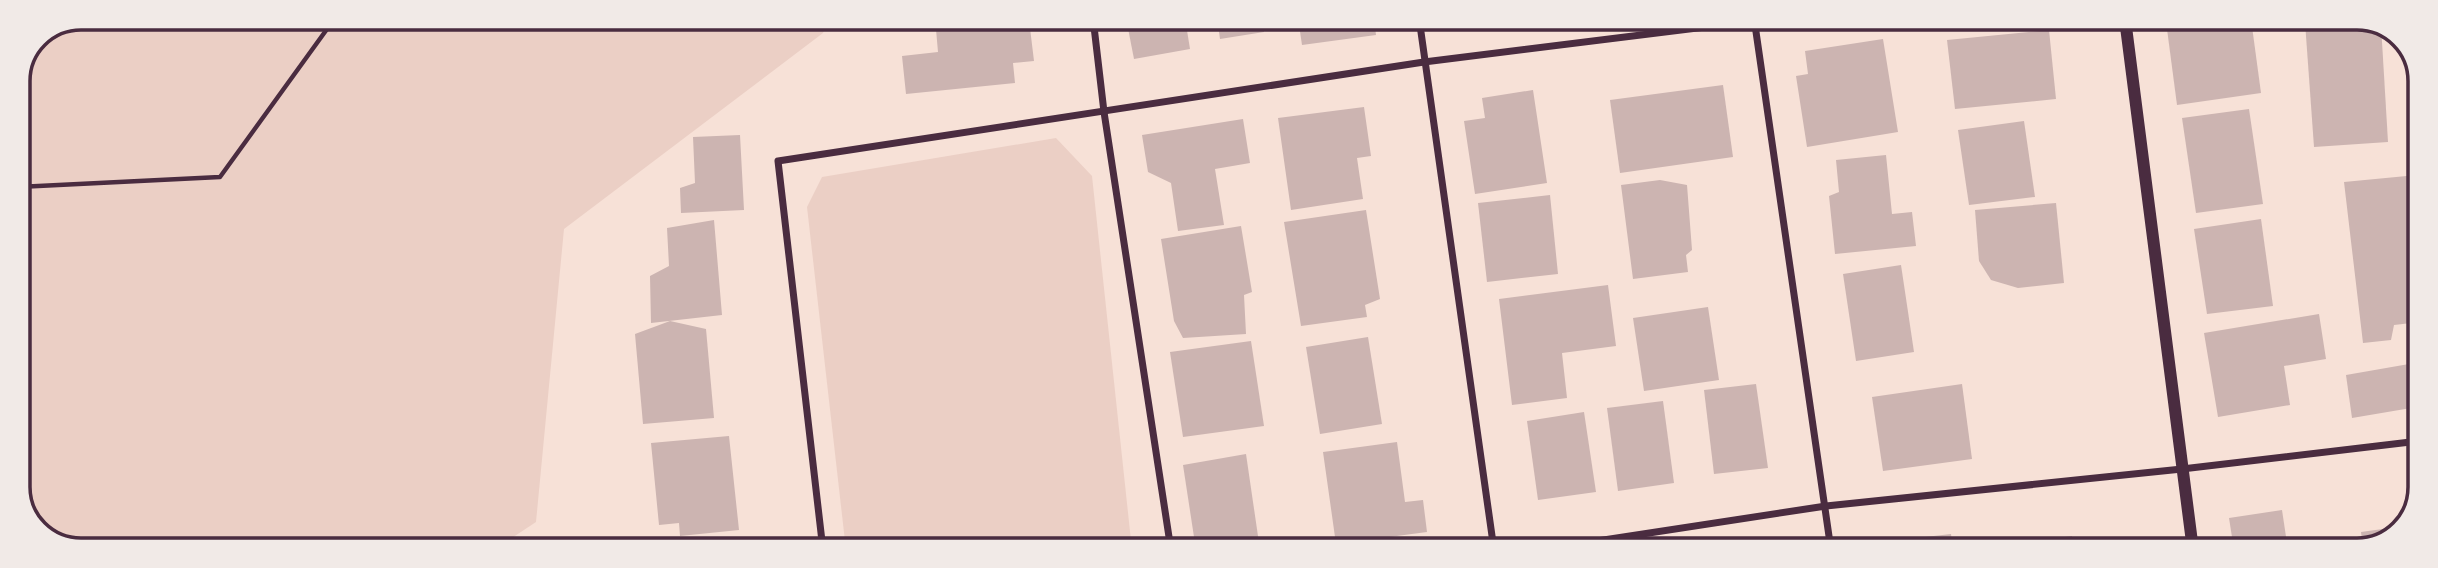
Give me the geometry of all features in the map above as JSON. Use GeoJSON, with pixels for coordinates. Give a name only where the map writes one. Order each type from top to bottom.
{"type":"FeatureCollection","features":[{"type":"Feature","properties":{"kind":"street"},"geometry":{"type":"LineString","coordinates":[[1094,30],[1104,112],[1169,538]]}},
{"type":"Feature","properties":{"kind":"street"},"geometry":{"type":"LineString","coordinates":[[1420,30],[1492,538]]}},
{"type":"Feature","properties":{"kind":"street"},"geometry":{"type":"LineString","coordinates":[[822,538],[778,161],[1424,62],[1675,30]]}},
{"type":"Feature","properties":{"kind":"street"},"geometry":{"type":"LineString","coordinates":[[1755,30],[1830,538]]}},
{"type":"Feature","properties":{"kind":"street"},"geometry":{"type":"LineString","coordinates":[[2126,30],[2191,538]]}},
{"type":"Feature","properties":{"kind":"street"},"geometry":{"type":"LineString","coordinates":[[1617,538],[1826,506],[2182,470],[2408,442]]}},
{"type":"Feature","properties":{"kind":"path"},"geometry":{"type":"LineString","coordinates":[[30,186],[220,177],[326,30]]}},
{"type":"Feature","properties":{"kind":"shaded area"},"geometry":{"type":"Polygon","coordinates":[[[81,30],[824,30],[564,229],[536,522],[512,538],[81,538],[64,536],[42,521],[34,507],[30,491],[30,81],[38,52],[52,38],[81,30]]]}},
{"type":"Feature","properties":{"kind":"shaded area"},"geometry":{"type":"Polygon","coordinates":[[[1056,138],[1092,176],[1131,538],[845,538],[807,207],[822,177],[1056,138]]]}},
{"type":"Feature","properties":{"kind":"building"},"geometry":{"type":"Polygon","coordinates":[[[936,30],[1030,30],[1034,61],[1013,63],[1015,83],[906,94],[902,56],[938,52],[936,30]]]}},
{"type":"Feature","properties":{"kind":"building"},"geometry":{"type":"Polygon","coordinates":[[[1128,30],[1187,30],[1190,49],[1134,59],[1128,30]]]}},
{"type":"Feature","properties":{"kind":"building"},"geometry":{"type":"Polygon","coordinates":[[[1219,30],[1264,30],[1264,32],[1220,39],[1219,30]]]}},
{"type":"Feature","properties":{"kind":"building"},"geometry":{"type":"Polygon","coordinates":[[[1300,30],[1375,30],[1376,35],[1302,45],[1300,30]]]}},
{"type":"Feature","properties":{"kind":"building"},"geometry":{"type":"Polygon","coordinates":[[[2049,30],[2056,99],[1955,109],[1947,40],[2049,30]]]}},
{"type":"Feature","properties":{"kind":"building"},"geometry":{"type":"Polygon","coordinates":[[[2167,30],[2252,30],[2261,93],[2177,105],[2167,30]]]}},
{"type":"Feature","properties":{"kind":"building"},"geometry":{"type":"Polygon","coordinates":[[[2306,30],[2357,30],[2382,36],[2388,142],[2314,147],[2306,30]]]}},
{"type":"Feature","properties":{"kind":"building"},"geometry":{"type":"Polygon","coordinates":[[[1883,39],[1898,132],[1807,147],[1796,76],[1808,74],[1805,51],[1883,39]]]}},
{"type":"Feature","properties":{"kind":"building"},"geometry":{"type":"Polygon","coordinates":[[[1723,85],[1733,157],[1620,173],[1610,100],[1723,85]]]}},
{"type":"Feature","properties":{"kind":"building"},"geometry":{"type":"Polygon","coordinates":[[[1533,90],[1547,183],[1475,194],[1464,121],[1485,118],[1482,98],[1533,90]]]}},
{"type":"Feature","properties":{"kind":"building"},"geometry":{"type":"Polygon","coordinates":[[[1364,107],[1371,156],[1357,158],[1363,199],[1291,210],[1278,118],[1364,107]]]}},
{"type":"Feature","properties":{"kind":"building"},"geometry":{"type":"Polygon","coordinates":[[[2249,109],[2263,204],[2196,213],[2182,118],[2249,109]]]}},
{"type":"Feature","properties":{"kind":"building"},"geometry":{"type":"Polygon","coordinates":[[[1243,119],[1250,163],[1215,169],[1224,225],[1178,231],[1171,183],[1148,172],[1142,135],[1243,119]]]}},
{"type":"Feature","properties":{"kind":"building"},"geometry":{"type":"Polygon","coordinates":[[[2024,121],[2035,197],[1969,205],[1958,130],[2024,121]]]}},
{"type":"Feature","properties":{"kind":"building"},"geometry":{"type":"Polygon","coordinates":[[[740,135],[744,210],[681,213],[680,188],[695,183],[693,137],[740,135]]]}},
{"type":"Feature","properties":{"kind":"building"},"geometry":{"type":"Polygon","coordinates":[[[1886,155],[1892,214],[1912,212],[1916,246],[1835,254],[1829,196],[1839,192],[1836,160],[1886,155]]]}},
{"type":"Feature","properties":{"kind":"building"},"geometry":{"type":"Polygon","coordinates":[[[2408,176],[2408,323],[2394,325],[2391,340],[2363,343],[2344,182],[2408,176]]]}},
{"type":"Feature","properties":{"kind":"building"},"geometry":{"type":"Polygon","coordinates":[[[1660,180],[1687,185],[1692,250],[1686,255],[1688,272],[1633,279],[1621,185],[1660,180]]]}},
{"type":"Feature","properties":{"kind":"building"},"geometry":{"type":"Polygon","coordinates":[[[1550,195],[1558,274],[1487,282],[1478,203],[1550,195]]]}},
{"type":"Feature","properties":{"kind":"building"},"geometry":{"type":"Polygon","coordinates":[[[2056,203],[2064,283],[2018,288],[1991,280],[1979,261],[1975,210],[2056,203]]]}},
{"type":"Feature","properties":{"kind":"building"},"geometry":{"type":"Polygon","coordinates":[[[1366,210],[1380,299],[1365,305],[1367,317],[1301,326],[1284,222],[1366,210]]]}},
{"type":"Feature","properties":{"kind":"building"},"geometry":{"type":"Polygon","coordinates":[[[2261,219],[2273,306],[2207,314],[2194,229],[2261,219]]]}},
{"type":"Feature","properties":{"kind":"building"},"geometry":{"type":"Polygon","coordinates":[[[714,220],[722,315],[651,323],[650,276],[669,266],[667,228],[714,220]]]}},
{"type":"Feature","properties":{"kind":"building"},"geometry":{"type":"Polygon","coordinates":[[[1241,226],[1252,292],[1244,295],[1246,334],[1183,338],[1174,321],[1161,239],[1241,226]]]}},
{"type":"Feature","properties":{"kind":"building"},"geometry":{"type":"Polygon","coordinates":[[[1901,265],[1914,352],[1856,361],[1843,274],[1901,265]]]}},
{"type":"Feature","properties":{"kind":"building"},"geometry":{"type":"Polygon","coordinates":[[[1608,285],[1616,346],[1562,353],[1567,398],[1512,405],[1499,299],[1608,285]]]}},
{"type":"Feature","properties":{"kind":"building"},"geometry":{"type":"Polygon","coordinates":[[[1708,307],[1719,380],[1644,391],[1633,318],[1708,307]]]}},
{"type":"Feature","properties":{"kind":"building"},"geometry":{"type":"Polygon","coordinates":[[[2319,314],[2326,359],[2284,366],[2290,405],[2218,417],[2204,333],[2319,314]]]}},
{"type":"Feature","properties":{"kind":"building"},"geometry":{"type":"Polygon","coordinates":[[[670,321],[706,329],[714,418],[643,424],[635,334],[670,321]]]}},
{"type":"Feature","properties":{"kind":"building"},"geometry":{"type":"Polygon","coordinates":[[[1368,337],[1382,424],[1320,434],[1306,347],[1368,337]]]}},
{"type":"Feature","properties":{"kind":"building"},"geometry":{"type":"Polygon","coordinates":[[[1251,341],[1264,426],[1183,437],[1170,352],[1251,341]]]}},
{"type":"Feature","properties":{"kind":"building"},"geometry":{"type":"Polygon","coordinates":[[[2408,364],[2408,409],[2352,418],[2346,375],[2408,364]]]}},
{"type":"Feature","properties":{"kind":"building"},"geometry":{"type":"Polygon","coordinates":[[[1756,384],[1768,468],[1714,474],[1704,390],[1756,384]]]}},
{"type":"Feature","properties":{"kind":"building"},"geometry":{"type":"Polygon","coordinates":[[[1962,384],[1972,459],[1883,471],[1872,397],[1962,384]]]}},
{"type":"Feature","properties":{"kind":"building"},"geometry":{"type":"Polygon","coordinates":[[[1663,401],[1674,483],[1618,491],[1607,408],[1663,401]]]}},
{"type":"Feature","properties":{"kind":"building"},"geometry":{"type":"Polygon","coordinates":[[[1584,412],[1596,492],[1538,500],[1527,421],[1584,412]]]}},
{"type":"Feature","properties":{"kind":"building"},"geometry":{"type":"Polygon","coordinates":[[[729,436],[739,530],[680,536],[679,523],[659,525],[651,443],[729,436]]]}},
{"type":"Feature","properties":{"kind":"building"},"geometry":{"type":"Polygon","coordinates":[[[1397,442],[1405,502],[1423,500],[1427,532],[1382,538],[1335,538],[1323,452],[1397,442]]]}},
{"type":"Feature","properties":{"kind":"building"},"geometry":{"type":"Polygon","coordinates":[[[1246,454],[1258,538],[1194,538],[1183,465],[1246,454]]]}},
{"type":"Feature","properties":{"kind":"building"},"geometry":{"type":"Polygon","coordinates":[[[2282,510],[2286,538],[2232,538],[2229,518],[2282,510]]]}},
{"type":"Feature","properties":{"kind":"building"},"geometry":{"type":"Polygon","coordinates":[[[2387,528],[2364,538],[2361,532],[2387,528]]]}},
{"type":"Feature","properties":{"kind":"building"},"geometry":{"type":"Polygon","coordinates":[[[1951,534],[1952,538],[1916,538],[1951,534]]]}}]}
